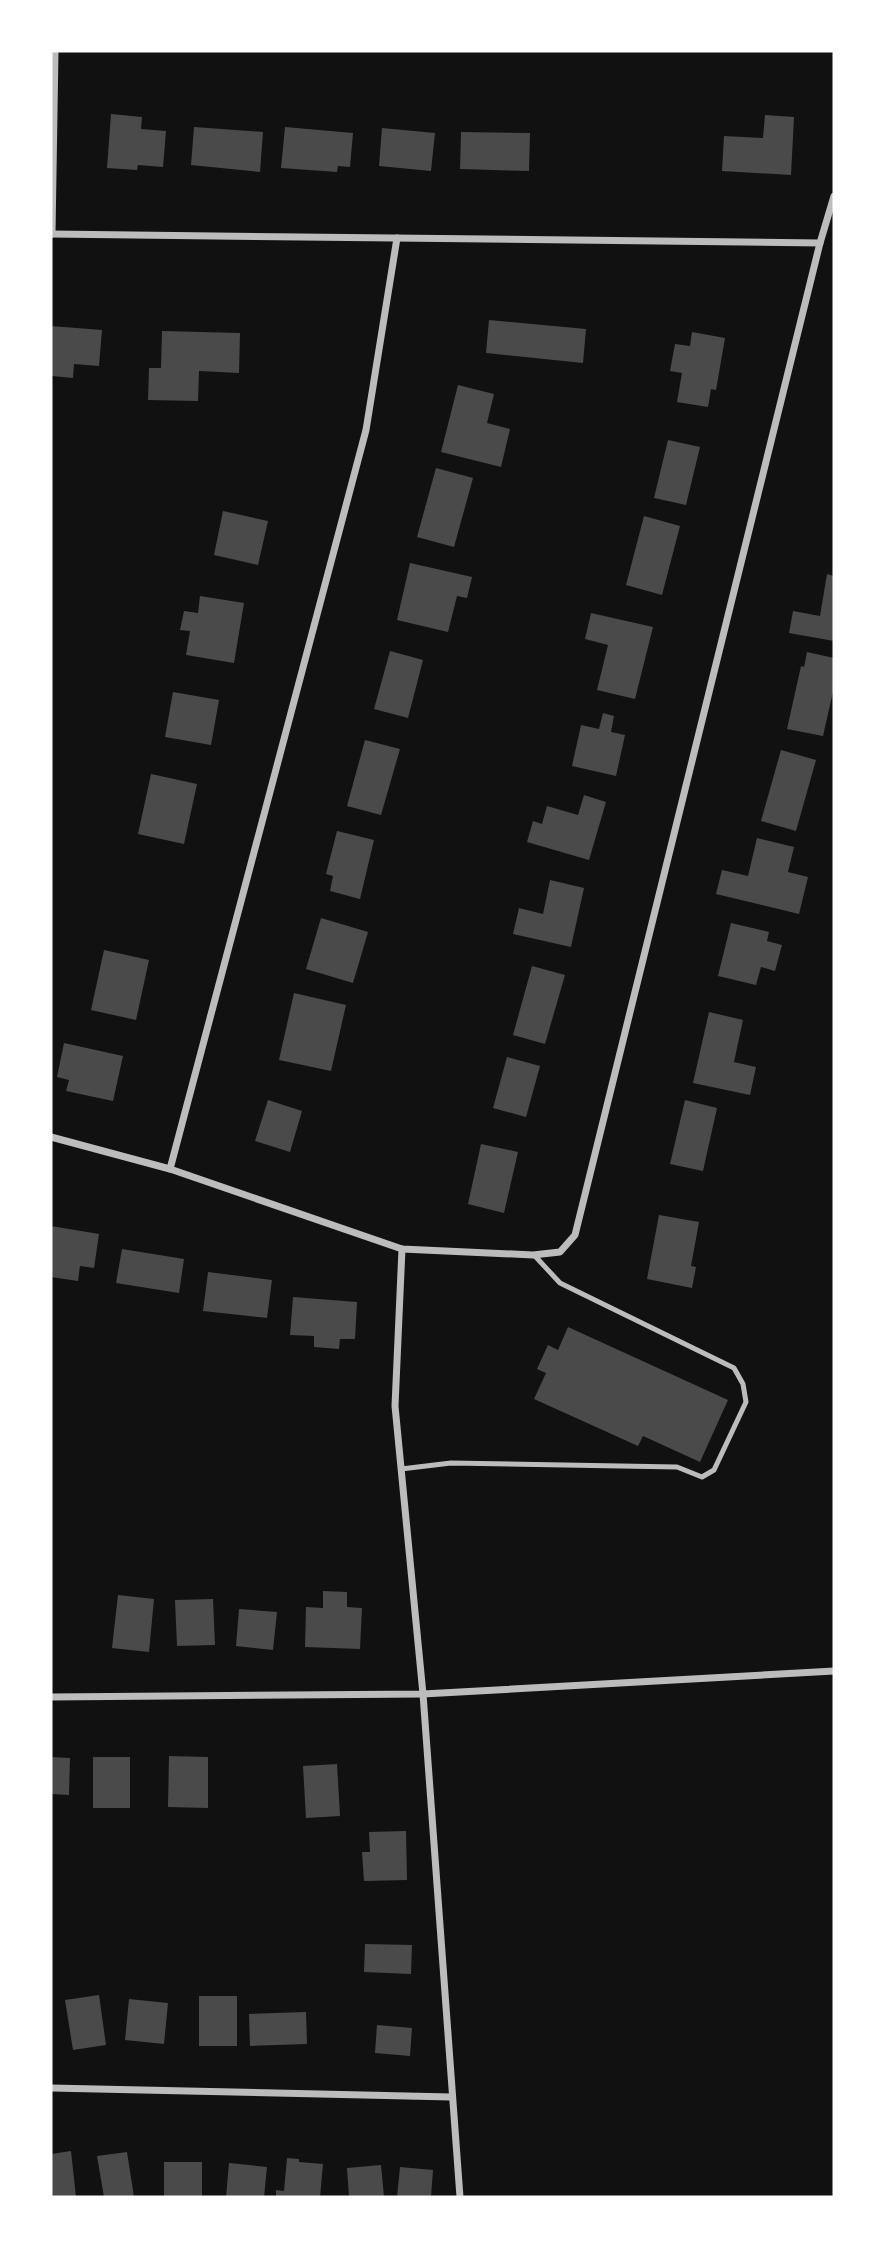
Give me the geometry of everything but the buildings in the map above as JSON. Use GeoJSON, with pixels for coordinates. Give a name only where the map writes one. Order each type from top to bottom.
{"type":"FeatureCollection","features":[{"type":"Feature","properties":{"kind":"street"},"geometry":{"type":"LineString","coordinates":[[55,51],[51,234],[820,243]]}},
{"type":"Feature","properties":{"kind":"street"},"geometry":{"type":"LineString","coordinates":[[51,1137],[170,1169],[402,1249],[533,1255],[559,1252],[575,1235],[820,243],[834,196]]}},
{"type":"Feature","properties":{"kind":"street"},"geometry":{"type":"LineString","coordinates":[[170,1169],[366,430],[397,238]]}},
{"type":"Feature","properties":{"kind":"street"},"geometry":{"type":"LineString","coordinates":[[402,1249],[395,1406],[423,1694],[460,2197]]}},
{"type":"Feature","properties":{"kind":"street"},"geometry":{"type":"LineString","coordinates":[[51,1697],[423,1694],[834,1671]]}},
{"type":"Feature","properties":{"kind":"street"},"geometry":{"type":"LineString","coordinates":[[51,2088],[451,2097]]}},
{"type":"Feature","properties":{"kind":"lane"},"geometry":{"type":"LineString","coordinates":[[401,1469],[451,1463],[677,1467],[702,1477],[714,1470],[746,1402],[743,1384],[734,1368],[560,1283],[533,1255]]}}]}
